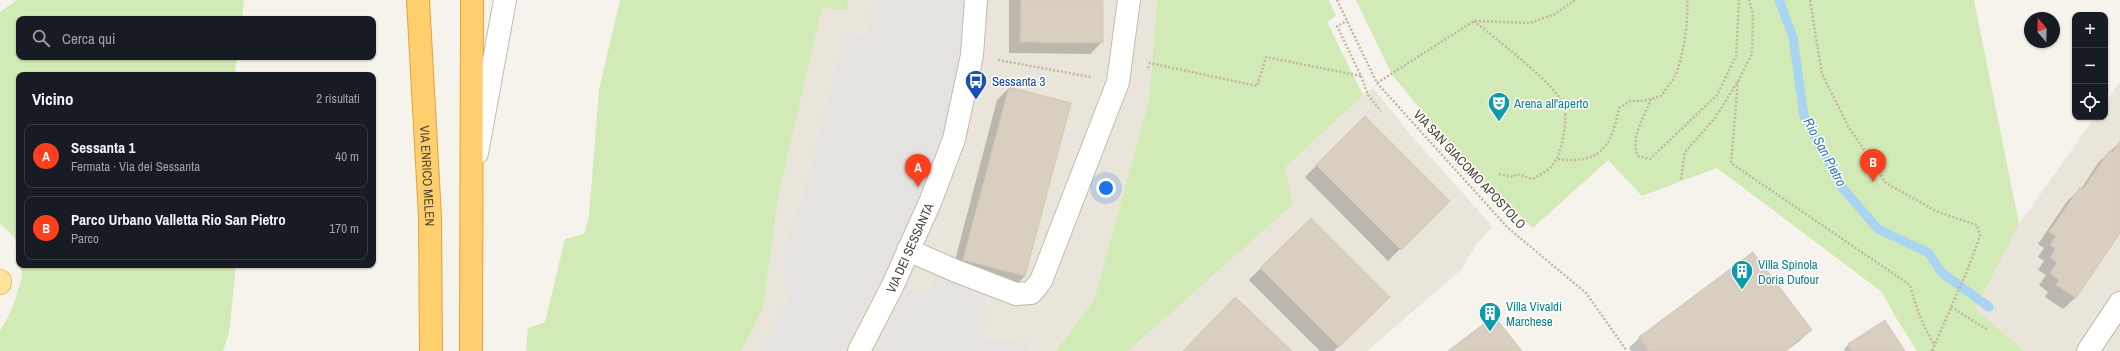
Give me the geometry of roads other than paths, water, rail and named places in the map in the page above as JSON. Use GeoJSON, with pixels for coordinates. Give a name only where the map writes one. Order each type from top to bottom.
{"type":"FeatureCollection","features":[{"type":"Feature","properties":{"kind":"highway","name":"VIA ENRICO MELEN"},"geometry":{"type":"LineString","coordinates":[[418,0],[430,217],[431,351]]}},
{"type":"Feature","properties":{"kind":"highway"},"geometry":{"type":"LineString","coordinates":[[471,351],[472,0]]}},
{"type":"Feature","properties":{"kind":"street"},"geometry":{"type":"LineString","coordinates":[[472,181],[505,0]]}},
{"type":"Feature","properties":{"kind":"street","name":"VIA DEI SESSANTA"},"geometry":{"type":"LineString","coordinates":[[859,351],[893,286],[931,200],[954,139],[972,55],[976,0]]}},
{"type":"Feature","properties":{"kind":"street"},"geometry":{"type":"LineString","coordinates":[[908,250],[956,271],[1016,294],[1031,293],[1041,281],[1118,82],[1129,0]]}},
{"type":"Feature","properties":{"kind":"street"},"geometry":{"type":"LineString","coordinates":[[2088,351],[2120,303]]}},
{"type":"Feature","properties":{"kind":"waterway","name":"Rio San Pietro"},"geometry":{"type":"LineString","coordinates":[[1779,0],[1793,37],[1804,116],[1840,185],[1878,229],[1929,253],[1941,272],[1989,307]]}},
{"type":"Feature","properties":{"kind":"place","name":"Sessanta 3"},"geometry":{"type":"Point","coordinates":[976,100]}},
{"type":"Feature","properties":{"kind":"place","name":"Arena all'aperto"},"geometry":{"type":"Point","coordinates":[1499,122]}},
{"type":"Feature","properties":{"kind":"place","name":"Parco Urbano Valletta Rio San Pietro"},"geometry":{"type":"Point","coordinates":[1873,182]}},
{"type":"Feature","properties":{"kind":"place","name":"Sessanta 1"},"geometry":{"type":"Point","coordinates":[918,187]}},
{"type":"Feature","properties":{"kind":"place","name":"Villa Spinola Doria Dufour"},"geometry":{"type":"Point","coordinates":[1742,290]}},
{"type":"Feature","properties":{"kind":"place","name":"Villa Vivaldi Marchese"},"geometry":{"type":"Point","coordinates":[1490,332]}}]}
